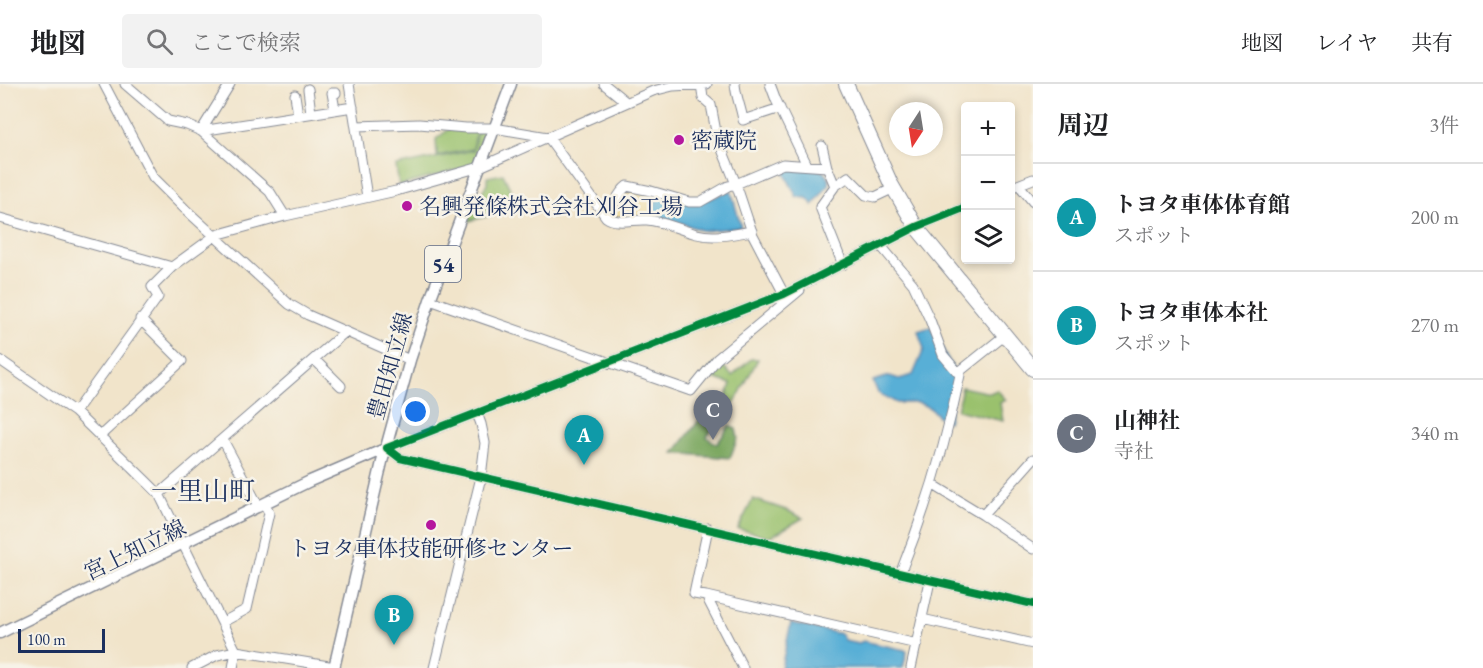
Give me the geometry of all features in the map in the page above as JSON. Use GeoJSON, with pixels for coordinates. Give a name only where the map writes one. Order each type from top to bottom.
{"type":"FeatureCollection","features":[{"type":"Feature","properties":{"kind":"highway"},"geometry":{"type":"LineString","coordinates":[[846,84],[894,188],[1004,336],[1033,369]]}},
{"type":"Feature","properties":{"kind":"highway"},"geometry":{"type":"LineString","coordinates":[[855,84],[920,225],[1033,358]]}},
{"type":"Feature","properties":{"kind":"main road","name":"豊田知立線"},"geometry":{"type":"LineString","coordinates":[[335,668],[410,360],[430,300],[511,84]]}},
{"type":"Feature","properties":{"kind":"main road","name":"宮上知立線"},"geometry":{"type":"LineString","coordinates":[[0,633],[312,484],[317,479],[387,448]]}},
{"type":"Feature","properties":{"kind":"main road","name":"宮上知立線"},"geometry":{"type":"LineString","coordinates":[[0,639],[184,545]]}},
{"type":"Feature","properties":{"kind":"street"},"geometry":{"type":"LineString","coordinates":[[104,84],[153,177],[289,304],[308,315],[410,360]]}},
{"type":"Feature","properties":{"kind":"street"},"geometry":{"type":"LineString","coordinates":[[125,84],[168,121],[201,131],[270,192],[285,216]]}},
{"type":"Feature","properties":{"kind":"street"},"geometry":{"type":"LineString","coordinates":[[201,131],[230,84]]}},
{"type":"Feature","properties":{"kind":"street"},"geometry":{"type":"LineString","coordinates":[[349,84],[367,197]]}},
{"type":"Feature","properties":{"kind":"street"},"geometry":{"type":"LineString","coordinates":[[604,84],[626,102]]}},
{"type":"Feature","properties":{"kind":"street"},"geometry":{"type":"LineString","coordinates":[[701,84],[703,98],[711,105],[717,137],[752,231],[784,294]]}},
{"type":"Feature","properties":{"kind":"street"},"geometry":{"type":"LineString","coordinates":[[75,412],[158,297],[152,286],[172,267],[216,235],[285,216],[396,191],[480,167],[626,102],[663,88],[707,84]]}},
{"type":"Feature","properties":{"kind":"street"},"geometry":{"type":"LineString","coordinates":[[735,84],[736,100],[740,105],[743,120],[780,108]]}},
{"type":"Feature","properties":{"kind":"street"},"geometry":{"type":"LineString","coordinates":[[770,84],[807,165]]}},
{"type":"Feature","properties":{"kind":"street"},"geometry":{"type":"LineString","coordinates":[[308,89],[311,112]]}},
{"type":"Feature","properties":{"kind":"street"},"geometry":{"type":"LineString","coordinates":[[335,109],[332,93],[336,93]]}},
{"type":"Feature","properties":{"kind":"street"},"geometry":{"type":"LineString","coordinates":[[295,94],[298,115]]}},
{"type":"Feature","properties":{"kind":"street"},"geometry":{"type":"LineString","coordinates":[[201,131],[352,107]]}},
{"type":"Feature","properties":{"kind":"street"},"geometry":{"type":"LineString","coordinates":[[356,126],[419,124],[494,128],[548,136],[606,217],[613,222],[649,220],[715,237],[752,231]]}},
{"type":"Feature","properties":{"kind":"street"},"geometry":{"type":"LineString","coordinates":[[822,146],[835,186]]}},
{"type":"Feature","properties":{"kind":"street"},"geometry":{"type":"LineString","coordinates":[[606,217],[613,208],[620,191],[627,186],[679,200],[700,202],[728,186],[783,164],[827,167]]}},
{"type":"Feature","properties":{"kind":"street"},"geometry":{"type":"LineString","coordinates":[[843,264],[820,207],[835,186],[848,177],[866,195],[874,197],[894,188]]}},
{"type":"Feature","properties":{"kind":"street"},"geometry":{"type":"LineString","coordinates":[[1033,178],[1015,186],[1033,202]]}},
{"type":"Feature","properties":{"kind":"street"},"geometry":{"type":"LineString","coordinates":[[387,448],[784,294],[920,225],[961,209]]}},
{"type":"Feature","properties":{"kind":"street"},"geometry":{"type":"LineString","coordinates":[[0,218],[172,267]]}},
{"type":"Feature","properties":{"kind":"street"},"geometry":{"type":"LineString","coordinates":[[881,246],[913,284],[943,355],[960,375],[950,424],[932,484],[900,574]]}},
{"type":"Feature","properties":{"kind":"street"},"geometry":{"type":"LineString","coordinates":[[430,300],[691,391],[717,359],[808,282]]}},
{"type":"Feature","properties":{"kind":"street"},"geometry":{"type":"LineString","coordinates":[[764,302],[769,315]]}},
{"type":"Feature","properties":{"kind":"street"},"geometry":{"type":"LineString","coordinates":[[101,435],[182,361],[140,319]]}},
{"type":"Feature","properties":{"kind":"street"},"geometry":{"type":"LineString","coordinates":[[159,494],[345,332]]}},
{"type":"Feature","properties":{"kind":"street"},"geometry":{"type":"LineString","coordinates":[[959,372],[1004,336]]}},
{"type":"Feature","properties":{"kind":"street"},"geometry":{"type":"LineString","coordinates":[[314,359],[342,386]]}},
{"type":"Feature","properties":{"kind":"street"},"geometry":{"type":"LineString","coordinates":[[0,360],[75,412],[159,494],[236,651],[233,668]]}},
{"type":"Feature","properties":{"kind":"street"},"geometry":{"type":"LineString","coordinates":[[434,668],[481,477],[485,443],[482,424],[477,414]]}},
{"type":"Feature","properties":{"kind":"street"},"geometry":{"type":"LineString","coordinates":[[222,440],[262,507],[269,513],[247,609],[223,622]]}},
{"type":"Feature","properties":{"kind":"street"},"geometry":{"type":"LineString","coordinates":[[387,448],[400,458],[1033,604]]}},
{"type":"Feature","properties":{"kind":"street"},"geometry":{"type":"LineString","coordinates":[[983,515],[1033,459]]}},
{"type":"Feature","properties":{"kind":"street"},"geometry":{"type":"LineString","coordinates":[[932,484],[1033,549]]}},
{"type":"Feature","properties":{"kind":"street"},"geometry":{"type":"LineString","coordinates":[[708,528],[694,594],[917,644]]}},
{"type":"Feature","properties":{"kind":"street"},"geometry":{"type":"LineString","coordinates":[[911,668],[930,581]]}},
{"type":"Feature","properties":{"kind":"street"},"geometry":{"type":"LineString","coordinates":[[706,596],[743,668]]}},
{"type":"Feature","properties":{"kind":"street"},"geometry":{"type":"LineString","coordinates":[[922,619],[1033,644]]}},
{"type":"Feature","properties":{"kind":"street"},"geometry":{"type":"LineString","coordinates":[[192,668],[217,655],[236,651],[335,668]]}},
{"type":"Feature","properties":{"kind":"green space"},"geometry":{"type":"Polygon","coordinates":[[[449,129],[476,131],[473,149],[437,156],[436,139],[449,129]]]}},
{"type":"Feature","properties":{"kind":"green space"},"geometry":{"type":"Polygon","coordinates":[[[477,130],[488,130],[476,165],[399,186],[396,166],[473,150],[477,130]]]}},
{"type":"Feature","properties":{"kind":"green space"},"geometry":{"type":"Polygon","coordinates":[[[503,174],[519,208],[465,222],[487,183],[487,177],[503,174]]]}},
{"type":"Feature","properties":{"kind":"green space"},"geometry":{"type":"Polygon","coordinates":[[[751,359],[758,359],[734,404],[725,401],[731,384],[704,375],[719,361],[732,376],[751,359]]]}},
{"type":"Feature","properties":{"kind":"green space"},"geometry":{"type":"Polygon","coordinates":[[[962,387],[990,393],[997,390],[1006,400],[1000,403],[1003,421],[957,410],[962,387]]]}},
{"type":"Feature","properties":{"kind":"green space"},"geometry":{"type":"Polygon","coordinates":[[[713,402],[718,404],[721,416],[707,437],[717,444],[729,426],[736,429],[738,438],[730,458],[674,453],[713,402]]]}},
{"type":"Feature","properties":{"kind":"green space"},"geometry":{"type":"Polygon","coordinates":[[[753,499],[803,518],[770,537],[738,529],[753,499]]]}},
{"type":"Feature","properties":{"kind":"sand"},"geometry":{"type":"Polygon","coordinates":[[[628,188],[656,194],[650,216],[614,218],[610,216],[628,188]]]}},
{"type":"Feature","properties":{"kind":"water"},"geometry":{"type":"Polygon","coordinates":[[[785,168],[820,170],[828,177],[829,184],[813,205],[807,198],[797,197],[784,172],[785,168]]]}},
{"type":"Feature","properties":{"kind":"water"},"geometry":{"type":"Polygon","coordinates":[[[731,190],[741,227],[704,231],[652,215],[658,195],[710,199],[731,190]]]}},
{"type":"Feature","properties":{"kind":"water"},"geometry":{"type":"Polygon","coordinates":[[[931,327],[957,376],[948,422],[942,420],[930,408],[919,403],[897,403],[878,393],[873,381],[890,376],[899,379],[913,375],[924,349],[918,331],[931,327]]]}},
{"type":"Feature","properties":{"kind":"water"},"geometry":{"type":"Polygon","coordinates":[[[791,623],[841,634],[844,640],[859,643],[863,641],[905,650],[907,652],[903,668],[781,668],[791,623]]]}},
{"type":"Feature","properties":{"kind":"cycle path"},"geometry":{"type":"LineString","coordinates":[[961,209],[916,227],[784,294],[387,448],[400,458],[1033,604]]}},
{"type":"Feature","properties":{"kind":"place","name":"密蔵院"},"geometry":{"type":"Point","coordinates":[679,140]}},
{"type":"Feature","properties":{"kind":"place","name":"名興発條株式会社刈谷工場"},"geometry":{"type":"Point","coordinates":[407,206]}},
{"type":"Feature","properties":{"kind":"place","name":"山神社"},"geometry":{"type":"Point","coordinates":[713,440]}},
{"type":"Feature","properties":{"kind":"place","name":"トヨタ車体体育館"},"geometry":{"type":"Point","coordinates":[584,465]}},
{"type":"Feature","properties":{"kind":"place","name":"トヨタ車体技能研修センター"},"geometry":{"type":"Point","coordinates":[431,525]}},
{"type":"Feature","properties":{"kind":"place","name":"トヨタ車体本社"},"geometry":{"type":"Point","coordinates":[394,645]}},
{"type":"Feature","properties":{"kind":"district","name":"一里山町"},"geometry":{"type":"Point","coordinates":[203,491]}}]}
